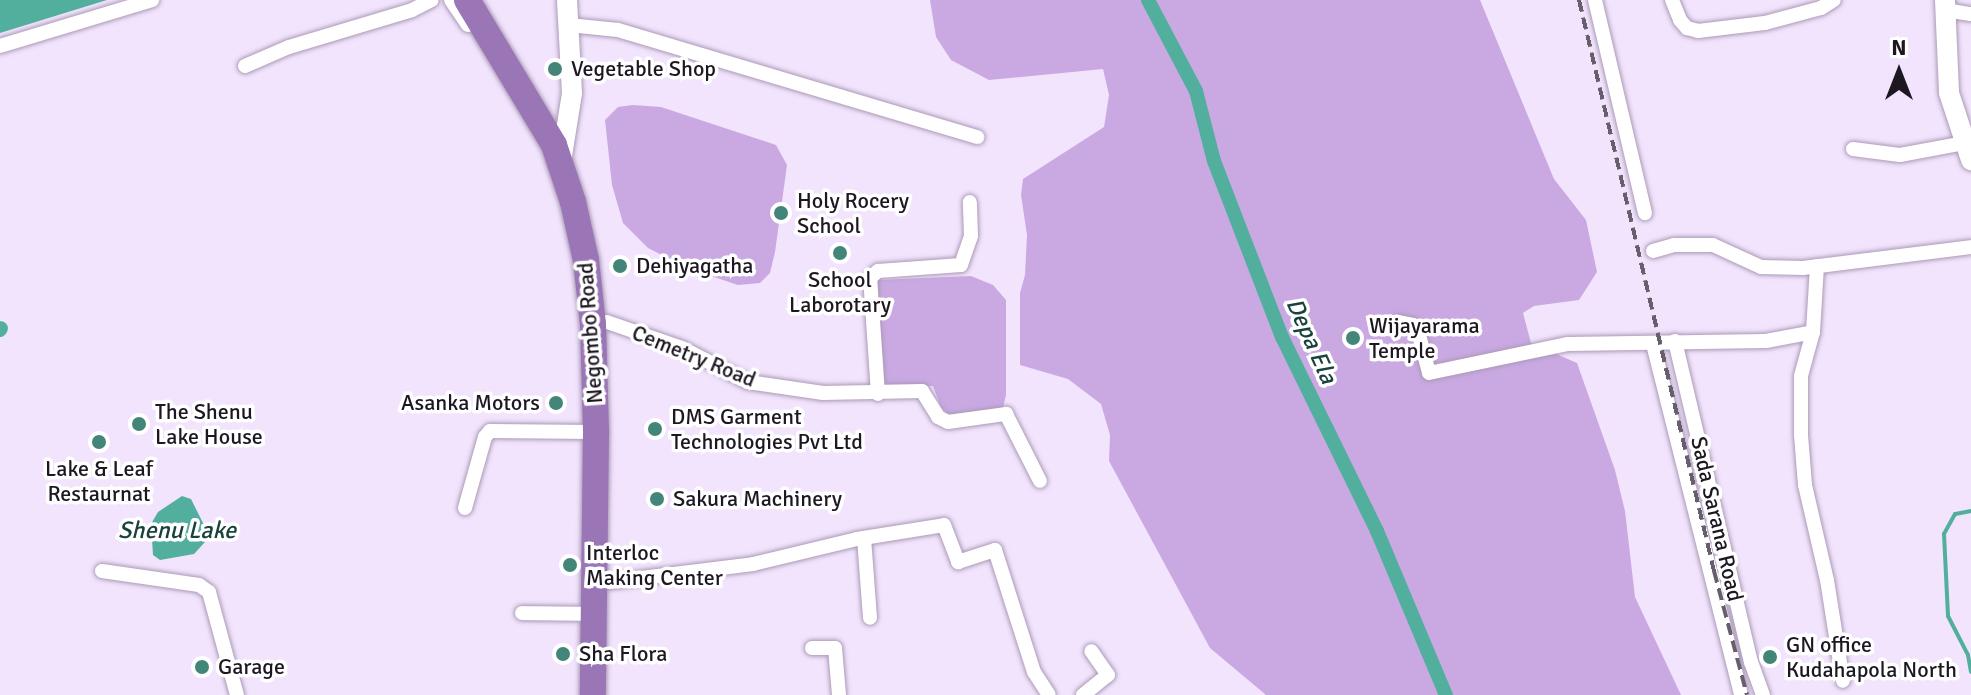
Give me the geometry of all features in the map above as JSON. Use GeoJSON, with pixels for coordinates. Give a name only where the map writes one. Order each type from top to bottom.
{"type":"FeatureCollection","features":[{"type":"Feature","properties":{"kind":"highway","name":"Negombo Road"},"geometry":{"type":"LineString","coordinates":[[467,0],[564,151],[590,284],[596,432],[593,695]]}},
{"type":"Feature","properties":{"kind":"highway","name":"Negombo Road"},"geometry":{"type":"LineString","coordinates":[[483,0],[524,60],[564,151],[597,239],[607,322],[607,695]]}},
{"type":"Feature","properties":{"kind":"street"},"geometry":{"type":"LineString","coordinates":[[0,46],[152,0]]}},
{"type":"Feature","properties":{"kind":"street"},"geometry":{"type":"LineString","coordinates":[[245,66],[289,47],[412,10],[432,0]]}},
{"type":"Feature","properties":{"kind":"street"},"geometry":{"type":"LineString","coordinates":[[451,0],[481,44],[512,71]]}},
{"type":"Feature","properties":{"kind":"street"},"geometry":{"type":"LineString","coordinates":[[564,151],[572,93],[567,0]]}},
{"type":"Feature","properties":{"kind":"street"},"geometry":{"type":"LineString","coordinates":[[1595,0],[1645,213]]}},
{"type":"Feature","properties":{"kind":"street"},"geometry":{"type":"LineString","coordinates":[[1672,0],[1680,20],[1687,28],[1698,31],[1765,23],[1821,8],[1834,0]]}},
{"type":"Feature","properties":{"kind":"street"},"geometry":{"type":"LineString","coordinates":[[1853,149],[1900,155],[1968,151],[1949,93],[1945,5],[1971,14]]}},
{"type":"Feature","properties":{"kind":"street"},"geometry":{"type":"LineString","coordinates":[[569,25],[618,30],[977,137]]}},
{"type":"Feature","properties":{"kind":"street"},"geometry":{"type":"LineString","coordinates":[[878,394],[870,278],[878,271],[961,265],[971,236],[970,202]]}},
{"type":"Feature","properties":{"kind":"street"},"geometry":{"type":"LineString","coordinates":[[1653,251],[1674,245],[1713,245],[1761,267],[1817,266],[1971,247]]}},
{"type":"Feature","properties":{"kind":"street"},"geometry":{"type":"LineString","coordinates":[[1817,266],[1813,332],[1801,376],[1804,472],[1843,681]]}},
{"type":"Feature","properties":{"kind":"street","name":"Cemetry Road"},"geometry":{"type":"LineString","coordinates":[[607,322],[682,348],[748,382],[794,390],[878,394],[922,391],[938,417],[948,422],[1006,414],[1040,481]]}},
{"type":"Feature","properties":{"kind":"street"},"geometry":{"type":"LineString","coordinates":[[1399,322],[1413,325],[1418,331],[1429,373],[1568,344],[1766,341],[1813,332]]}},
{"type":"Feature","properties":{"kind":"street","name":"Sada Sarana Road"},"geometry":{"type":"LineString","coordinates":[[1675,341],[1751,662],[1763,695]]}},
{"type":"Feature","properties":{"kind":"street"},"geometry":{"type":"LineString","coordinates":[[1653,344],[1741,695]]}},
{"type":"Feature","properties":{"kind":"street"},"geometry":{"type":"LineString","coordinates":[[465,508],[485,437],[490,431],[596,432]]}},
{"type":"Feature","properties":{"kind":"street"},"geometry":{"type":"LineString","coordinates":[[609,582],[753,564],[864,538],[944,525],[958,562],[995,550],[1034,672],[1049,695]]}},
{"type":"Feature","properties":{"kind":"street"},"geometry":{"type":"LineString","coordinates":[[864,538],[870,618]]}},
{"type":"Feature","properties":{"kind":"street"},"geometry":{"type":"LineString","coordinates":[[102,571],[199,585],[209,592],[237,695]]}},
{"type":"Feature","properties":{"kind":"street"},"geometry":{"type":"LineString","coordinates":[[522,613],[593,614]]}},
{"type":"Feature","properties":{"kind":"street"},"geometry":{"type":"LineString","coordinates":[[812,648],[835,648],[839,695]]}},
{"type":"Feature","properties":{"kind":"street"},"geometry":{"type":"LineString","coordinates":[[1083,695],[1108,675],[1091,651]]}},
{"type":"Feature","properties":{"kind":"shaded area"},"geometry":{"type":"Polygon","coordinates":[[[930,0],[1480,0],[1554,179],[1586,220],[1597,272],[1579,300],[1534,306],[1523,313],[1531,343],[1577,363],[1615,470],[1625,511],[1635,597],[1681,695],[1266,695],[1210,648],[1109,461],[1110,435],[1101,404],[1068,379],[1020,365],[1020,293],[1025,275],[1027,235],[1021,195],[1023,179],[1104,127],[1109,95],[1103,69],[989,80],[951,60],[936,37],[930,0]]]}},
{"type":"Feature","properties":{"kind":"shaded area"},"geometry":{"type":"Polygon","coordinates":[[[618,107],[661,107],[776,145],[787,165],[775,252],[770,273],[760,283],[738,285],[687,268],[648,248],[623,223],[612,185],[605,120],[618,107]]]}},
{"type":"Feature","properties":{"kind":"shaded area"},"geometry":{"type":"Polygon","coordinates":[[[971,276],[993,285],[1006,300],[1006,395],[1003,408],[948,414],[941,407],[933,386],[889,388],[884,382],[877,280],[971,276]]]}},
{"type":"Feature","properties":{"kind":"water"},"geometry":{"type":"Polygon","coordinates":[[[0,0],[107,0],[0,33],[0,0]]]}},
{"type":"Feature","properties":{"kind":"water","name":"Shenu Lake"},"geometry":{"type":"Polygon","coordinates":[[[182,496],[191,499],[205,527],[205,542],[194,554],[160,560],[153,555],[151,524],[158,512],[182,496]]]}},
{"type":"Feature","properties":{"kind":"waterway","name":"Depa Ela"},"geometry":{"type":"LineString","coordinates":[[1148,0],[1196,91],[1214,161],[1282,337],[1377,531],[1446,695]]}},
{"type":"Feature","properties":{"kind":"waterway"},"geometry":{"type":"LineString","coordinates":[[1971,511],[1955,514],[1944,534],[1948,616],[1968,655],[1971,672]]}},
{"type":"Feature","properties":{"kind":"railway"},"geometry":{"type":"LineString","coordinates":[[1579,0],[1714,571],[1747,695]]}},
{"type":"Feature","properties":{"kind":"place","name":"Vegetable Shop"},"geometry":{"type":"Point","coordinates":[555,69]}},
{"type":"Feature","properties":{"kind":"place","name":"Holy Rocery School"},"geometry":{"type":"Point","coordinates":[781,213]}},
{"type":"Feature","properties":{"kind":"place","name":"School Laborotary"},"geometry":{"type":"Point","coordinates":[840,253]}},
{"type":"Feature","properties":{"kind":"place","name":"Dehiyagatha"},"geometry":{"type":"Point","coordinates":[620,266]}},
{"type":"Feature","properties":{"kind":"place","name":"Wijayarama Temple"},"geometry":{"type":"Point","coordinates":[1353,338]}},
{"type":"Feature","properties":{"kind":"place","name":"Asanka Motors"},"geometry":{"type":"Point","coordinates":[556,403]}},
{"type":"Feature","properties":{"kind":"place","name":"The Shenu Lake House"},"geometry":{"type":"Point","coordinates":[139,424]}},
{"type":"Feature","properties":{"kind":"place","name":"DMS Garment Technologies Pvt Ltd"},"geometry":{"type":"Point","coordinates":[655,429]}},
{"type":"Feature","properties":{"kind":"place","name":"Lake & Leaf Restaurnat"},"geometry":{"type":"Point","coordinates":[99,442]}},
{"type":"Feature","properties":{"kind":"place","name":"Sakura Machinery"},"geometry":{"type":"Point","coordinates":[657,499]}},
{"type":"Feature","properties":{"kind":"place","name":"Interloc Making Center"},"geometry":{"type":"Point","coordinates":[570,565]}},
{"type":"Feature","properties":{"kind":"place","name":"Sha Flora"},"geometry":{"type":"Point","coordinates":[563,654]}},
{"type":"Feature","properties":{"kind":"place","name":"GN office Kudahapola North"},"geometry":{"type":"Point","coordinates":[1770,657]}},
{"type":"Feature","properties":{"kind":"place","name":"Garage"},"geometry":{"type":"Point","coordinates":[202,667]}}]}
